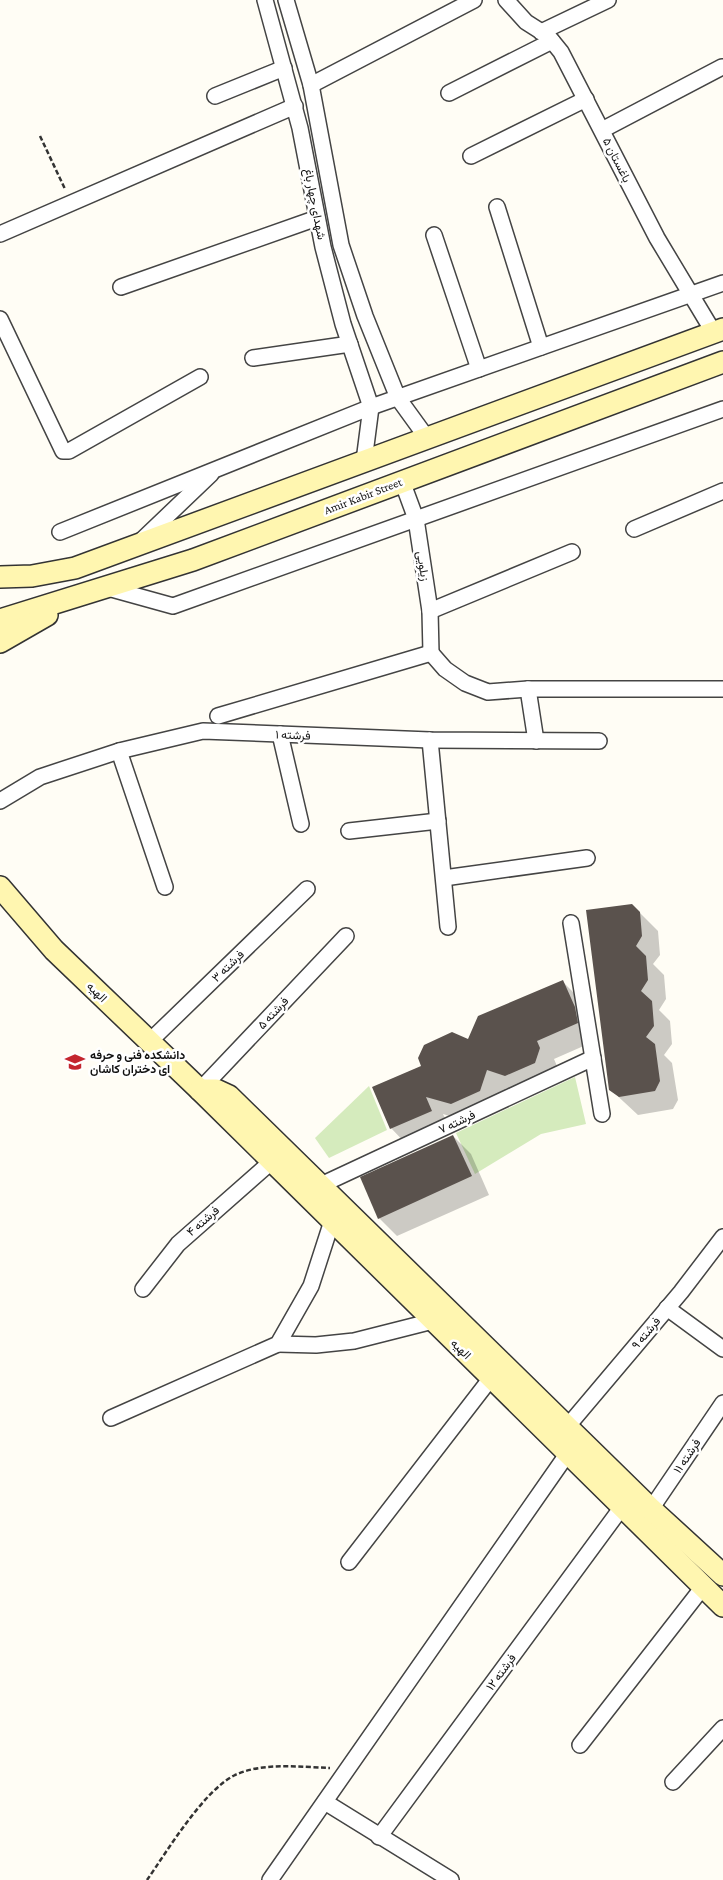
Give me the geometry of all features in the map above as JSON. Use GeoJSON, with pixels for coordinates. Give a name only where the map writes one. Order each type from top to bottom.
{"type":"FeatureCollection","features":[{"type":"Feature","properties":{"kind":"street","name":"شهدای چهار باغ"},"geometry":{"type":"LineString","coordinates":[[265,0],[295,106],[323,247],[350,344],[371,407]]}},
{"type":"Feature","properties":{"kind":"street","name":"شهدای چهار باغ"},"geometry":{"type":"LineString","coordinates":[[286,0],[311,85],[341,245],[364,316],[398,398],[427,438]]}},
{"type":"Feature","properties":{"kind":"street"},"geometry":{"type":"LineString","coordinates":[[311,85],[474,0]]}},
{"type":"Feature","properties":{"kind":"street","name":"باغستان ۵"},"geometry":{"type":"LineString","coordinates":[[506,0],[526,22],[546,36],[561,52],[657,238],[692,295],[718,331]]}},
{"type":"Feature","properties":{"kind":"street"},"geometry":{"type":"LineString","coordinates":[[449,93],[608,0]]}},
{"type":"Feature","properties":{"kind":"street"},"geometry":{"type":"LineString","coordinates":[[602,130],[722,67]]}},
{"type":"Feature","properties":{"kind":"street"},"geometry":{"type":"LineString","coordinates":[[215,96],[284,68]]}},
{"type":"Feature","properties":{"kind":"street"},"geometry":{"type":"LineString","coordinates":[[471,156],[586,99]]}},
{"type":"Feature","properties":{"kind":"street"},"geometry":{"type":"LineString","coordinates":[[0,234],[295,106]]}},
{"type":"Feature","properties":{"kind":"street"},"geometry":{"type":"LineString","coordinates":[[497,207],[541,347]]}},
{"type":"Feature","properties":{"kind":"street"},"geometry":{"type":"LineString","coordinates":[[121,287],[317,218]]}},
{"type":"Feature","properties":{"kind":"street"},"geometry":{"type":"LineString","coordinates":[[434,235],[479,369]]}},
{"type":"Feature","properties":{"kind":"street"},"geometry":{"type":"LineString","coordinates":[[60,532],[371,407],[723,283]]}},
{"type":"Feature","properties":{"kind":"street"},"geometry":{"type":"LineString","coordinates":[[0,319],[62,451],[69,451],[200,377]]}},
{"type":"Feature","properties":{"kind":"street"},"geometry":{"type":"LineString","coordinates":[[0,577],[32,576],[76,568],[718,331]]}},
{"type":"Feature","properties":{"kind":"street"},"geometry":{"type":"LineString","coordinates":[[253,358],[350,344]]}},
{"type":"Feature","properties":{"kind":"street","name":"Amir Kabir Street"},"geometry":{"type":"LineString","coordinates":[[0,620],[108,588],[192,560],[723,362]]}},
{"type":"Feature","properties":{"kind":"street"},"geometry":{"type":"LineString","coordinates":[[364,461],[371,407]]}},
{"type":"Feature","properties":{"kind":"street"},"geometry":{"type":"LineString","coordinates":[[108,588],[173,606],[723,409]]}},
{"type":"Feature","properties":{"kind":"street"},"geometry":{"type":"LineString","coordinates":[[137,545],[216,469]]}},
{"type":"Feature","properties":{"kind":"street","name":"زیلویی"},"geometry":{"type":"LineString","coordinates":[[402,481],[416,519],[430,611],[431,653]]}},
{"type":"Feature","properties":{"kind":"street"},"geometry":{"type":"LineString","coordinates":[[634,529],[723,491]]}},
{"type":"Feature","properties":{"kind":"street"},"geometry":{"type":"LineString","coordinates":[[430,611],[572,552]]}},
{"type":"Feature","properties":{"kind":"street"},"geometry":{"type":"LineString","coordinates":[[0,642],[76,598]]}},
{"type":"Feature","properties":{"kind":"street"},"geometry":{"type":"LineString","coordinates":[[218,716],[431,653],[445,669],[465,683],[488,692],[528,689],[723,689]]}},
{"type":"Feature","properties":{"kind":"street"},"geometry":{"type":"LineString","coordinates":[[528,689],[536,741]]}},
{"type":"Feature","properties":{"kind":"street","name":"فرشته ۱"},"geometry":{"type":"LineString","coordinates":[[0,801],[40,777],[118,751],[203,731],[430,740],[599,741]]}},
{"type":"Feature","properties":{"kind":"street"},"geometry":{"type":"LineString","coordinates":[[280,734],[301,824]]}},
{"type":"Feature","properties":{"kind":"street"},"geometry":{"type":"LineString","coordinates":[[430,740],[448,927]]}},
{"type":"Feature","properties":{"kind":"street"},"geometry":{"type":"LineString","coordinates":[[118,751],[165,887]]}},
{"type":"Feature","properties":{"kind":"street"},"geometry":{"type":"LineString","coordinates":[[349,831],[438,822]]}},
{"type":"Feature","properties":{"kind":"street"},"geometry":{"type":"LineString","coordinates":[[444,878],[587,858]]}},
{"type":"Feature","properties":{"kind":"street","name":"الهیه"},"geometry":{"type":"LineString","coordinates":[[0,886],[54,950],[200,1090],[433,1321],[481,1355],[567,1427],[651,1510],[723,1575]]}},
{"type":"Feature","properties":{"kind":"street","name":"فرشته ۳"},"geometry":{"type":"LineString","coordinates":[[149,1042],[307,889]]}},
{"type":"Feature","properties":{"kind":"street"},"geometry":{"type":"LineString","coordinates":[[571,923],[602,1114]]}},
{"type":"Feature","properties":{"kind":"street","name":"فرشته ۵"},"geometry":{"type":"LineString","coordinates":[[200,1090],[346,936]]}},
{"type":"Feature","properties":{"kind":"street","name":"فرشته ۷"},"geometry":{"type":"LineString","coordinates":[[320,1185],[593,1058]]}},
{"type":"Feature","properties":{"kind":"street","name":"الهیه"},"geometry":{"type":"LineString","coordinates":[[200,1090],[216,1090],[229,1096],[320,1185],[481,1355],[491,1378],[723,1606]]}},
{"type":"Feature","properties":{"kind":"street","name":"فرشته ۴"},"geometry":{"type":"LineString","coordinates":[[143,1289],[178,1244],[272,1162]]}},
{"type":"Feature","properties":{"kind":"street"},"geometry":{"type":"LineString","coordinates":[[278,1344],[311,1286],[332,1222]]}},
{"type":"Feature","properties":{"kind":"street","name":"فرشته ۹"},"geometry":{"type":"LineString","coordinates":[[567,1427],[667,1308],[723,1237]]}},
{"type":"Feature","properties":{"kind":"street"},"geometry":{"type":"LineString","coordinates":[[667,1308],[723,1349]]}},
{"type":"Feature","properties":{"kind":"street"},"geometry":{"type":"LineString","coordinates":[[111,1418],[278,1344],[316,1346],[354,1341],[433,1321]]}},
{"type":"Feature","properties":{"kind":"street"},"geometry":{"type":"LineString","coordinates":[[349,1562],[491,1378]]}},
{"type":"Feature","properties":{"kind":"street","name":"فرشته ۱۱"},"geometry":{"type":"LineString","coordinates":[[651,1510],[723,1403]]}},
{"type":"Feature","properties":{"kind":"street"},"geometry":{"type":"LineString","coordinates":[[270,1880],[568,1453]]}},
{"type":"Feature","properties":{"kind":"street","name":"فرشته ۱۲"},"geometry":{"type":"LineString","coordinates":[[380,1837],[622,1507]]}},
{"type":"Feature","properties":{"kind":"street"},"geometry":{"type":"LineString","coordinates":[[580,1746],[703,1587]]}},
{"type":"Feature","properties":{"kind":"street"},"geometry":{"type":"LineString","coordinates":[[673,1782],[723,1728]]}},
{"type":"Feature","properties":{"kind":"street"},"geometry":{"type":"LineString","coordinates":[[325,1802],[451,1880]]}},
{"type":"Feature","properties":{"kind":"path"},"geometry":{"type":"LineString","coordinates":[[40,136],[71,202]]}},
{"type":"Feature","properties":{"kind":"path"},"geometry":{"type":"LineString","coordinates":[[148,1880],[181,1831],[217,1788],[235,1775],[254,1770],[294,1766],[348,1768]]}},
{"type":"Feature","properties":{"kind":"green space"},"geometry":{"type":"Polygon","coordinates":[[[575,1077],[586,1124],[541,1134],[475,1174],[456,1133],[575,1077]]]}},
{"type":"Feature","properties":{"kind":"green space"},"geometry":{"type":"Polygon","coordinates":[[[369,1086],[387,1130],[329,1158],[315,1138],[369,1086]]]}},
{"type":"Feature","properties":{"kind":"building"},"geometry":{"type":"Polygon","coordinates":[[[632,904],[640,912],[642,936],[636,946],[646,956],[648,980],[641,991],[652,1001],[654,1026],[646,1037],[655,1044],[660,1081],[655,1091],[619,1097],[609,1090],[586,910],[632,904]]]}},
{"type":"Feature","properties":{"kind":"building"},"geometry":{"type":"Polygon","coordinates":[[[563,980],[575,1007],[578,1023],[537,1041],[540,1048],[535,1063],[505,1076],[487,1070],[480,1091],[451,1104],[426,1097],[432,1111],[390,1129],[372,1087],[421,1066],[418,1058],[424,1045],[452,1032],[468,1039],[478,1016],[563,980]]]}},
{"type":"Feature","properties":{"kind":"building"},"geometry":{"type":"Polygon","coordinates":[[[453,1135],[472,1176],[378,1219],[360,1177],[453,1135]]]}},
{"type":"Feature","properties":{"kind":"place","name":"دانشکده فنی و حرفه ای دختران کاشان"},"geometry":{"type":"Point","coordinates":[75,1062]}}]}
